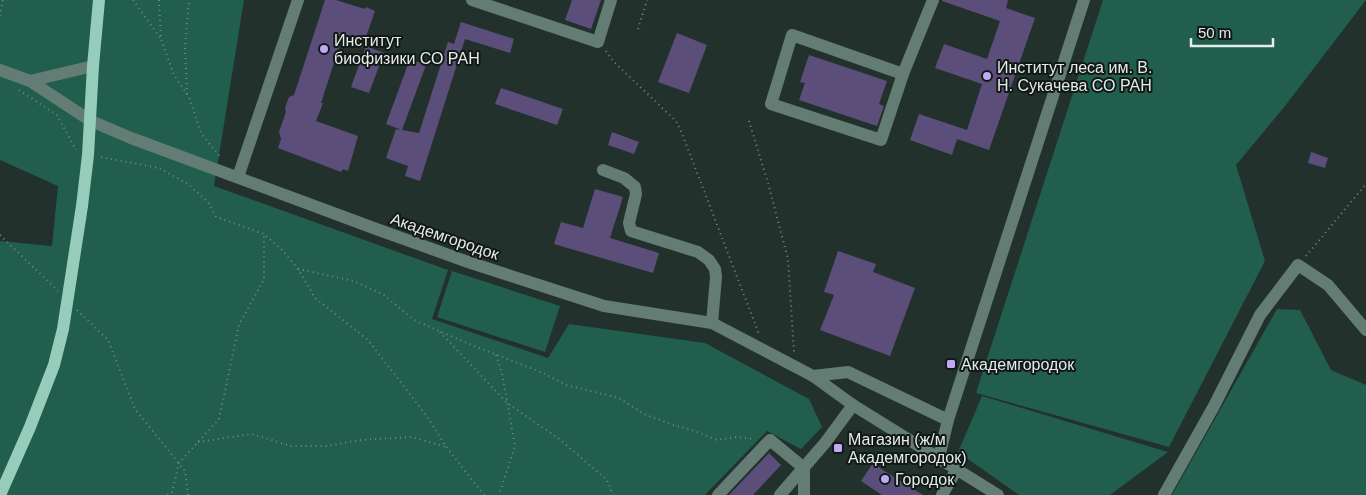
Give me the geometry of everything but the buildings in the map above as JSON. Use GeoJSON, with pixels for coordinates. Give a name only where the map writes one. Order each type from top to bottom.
{"type":"FeatureCollection","features":[{"type":"Feature","properties":{"kind":"main road"},"geometry":{"type":"LineString","coordinates":[[0,495],[30,427],[54,364],[63,329],[88,155],[99,0]]}},
{"type":"Feature","properties":{"kind":"street"},"geometry":{"type":"LineString","coordinates":[[238,177],[298,0]]}},
{"type":"Feature","properties":{"kind":"street"},"geometry":{"type":"LineString","coordinates":[[472,0],[598,42],[612,0]]}},
{"type":"Feature","properties":{"kind":"street"},"geometry":{"type":"LineString","coordinates":[[903,74],[792,35],[771,104],[881,140],[903,74],[933,0]]}},
{"type":"Feature","properties":{"kind":"street"},"geometry":{"type":"LineString","coordinates":[[939,458],[948,420],[1084,0]]}},
{"type":"Feature","properties":{"kind":"street"},"geometry":{"type":"LineString","coordinates":[[30,81],[93,66]]}},
{"type":"Feature","properties":{"kind":"street","name":"Академгородок"},"geometry":{"type":"LineString","coordinates":[[0,70],[30,81],[91,121],[131,138],[468,262],[604,306],[712,323],[812,376],[853,405],[998,495]]}},
{"type":"Feature","properties":{"kind":"street"},"geometry":{"type":"LineString","coordinates":[[603,170],[624,178],[635,187],[636,194],[630,223],[632,231],[698,252],[709,260],[715,268],[712,323]]}},
{"type":"Feature","properties":{"kind":"street"},"geometry":{"type":"LineString","coordinates":[[1164,495],[1214,406],[1260,316],[1298,265],[1328,285],[1366,330]]}},
{"type":"Feature","properties":{"kind":"street"},"geometry":{"type":"LineString","coordinates":[[812,376],[848,372],[948,420]]}},
{"type":"Feature","properties":{"kind":"street"},"geometry":{"type":"LineString","coordinates":[[780,495],[825,443],[853,405]]}},
{"type":"Feature","properties":{"kind":"street"},"geometry":{"type":"LineString","coordinates":[[718,495],[770,440],[804,468]]}},
{"type":"Feature","properties":{"kind":"street"},"geometry":{"type":"LineString","coordinates":[[804,468],[804,495]]}},
{"type":"Feature","properties":{"kind":"street"},"geometry":{"type":"LineString","coordinates":[[942,495],[957,469]]}},
{"type":"Feature","properties":{"kind":"path"},"geometry":{"type":"LineString","coordinates":[[0,16],[3,0]]}},
{"type":"Feature","properties":{"kind":"path"},"geometry":{"type":"LineString","coordinates":[[133,0],[161,39],[174,75],[189,97],[201,133],[238,177]]}},
{"type":"Feature","properties":{"kind":"path"},"geometry":{"type":"LineString","coordinates":[[159,0],[161,39]]}},
{"type":"Feature","properties":{"kind":"path"},"geometry":{"type":"LineString","coordinates":[[187,94],[185,47],[189,0]]}},
{"type":"Feature","properties":{"kind":"path"},"geometry":{"type":"LineString","coordinates":[[638,29],[647,0]]}},
{"type":"Feature","properties":{"kind":"path"},"geometry":{"type":"LineString","coordinates":[[598,42],[614,62],[676,121],[682,131],[759,333]]}},
{"type":"Feature","properties":{"kind":"path"},"geometry":{"type":"LineString","coordinates":[[12,87],[57,116],[77,152]]}},
{"type":"Feature","properties":{"kind":"path"},"geometry":{"type":"LineString","coordinates":[[749,122],[768,183],[788,259],[795,366]]}},
{"type":"Feature","properties":{"kind":"path"},"geometry":{"type":"LineString","coordinates":[[101,157],[159,168],[188,184],[208,202],[216,217],[264,234],[283,251],[298,269],[315,298],[368,340],[484,495]]}},
{"type":"Feature","properties":{"kind":"path"},"geometry":{"type":"LineString","coordinates":[[1298,265],[1366,184]]}},
{"type":"Feature","properties":{"kind":"path"},"geometry":{"type":"LineString","coordinates":[[167,495],[172,492],[179,463],[219,419],[239,325],[264,279],[264,234]]}},
{"type":"Feature","properties":{"kind":"path"},"geometry":{"type":"LineString","coordinates":[[0,235],[108,340],[135,409],[185,471],[188,495]]}},
{"type":"Feature","properties":{"kind":"path"},"geometry":{"type":"LineString","coordinates":[[298,269],[354,281],[384,295],[414,320],[544,373],[566,385],[619,398],[644,414],[673,425],[717,440],[736,437],[770,440]]}},
{"type":"Feature","properties":{"kind":"path"},"geometry":{"type":"LineString","coordinates":[[439,331],[507,403],[558,438],[607,480],[614,495]]}},
{"type":"Feature","properties":{"kind":"path"},"geometry":{"type":"LineString","coordinates":[[495,354],[502,372],[515,446],[499,495]]}},
{"type":"Feature","properties":{"kind":"path"},"geometry":{"type":"LineString","coordinates":[[198,442],[252,434],[291,446],[327,446],[360,440],[412,437],[447,448]]}},
{"type":"Feature","properties":{"kind":"green space"},"geometry":{"type":"Polygon","coordinates":[[[0,0],[244,0],[214,186],[448,270],[432,319],[548,358],[569,324],[705,343],[809,399],[822,427],[801,449],[767,431],[705,495],[0,495],[0,241],[52,246],[58,186],[0,160],[0,0]]]}},
{"type":"Feature","properties":{"kind":"green space"},"geometry":{"type":"Polygon","coordinates":[[[1103,0],[1366,0],[1285,106],[1236,165],[1265,261],[1169,447],[976,393],[1103,0]]]}},
{"type":"Feature","properties":{"kind":"green space"},"geometry":{"type":"Polygon","coordinates":[[[452,271],[560,306],[545,352],[437,317],[452,271]]]}},
{"type":"Feature","properties":{"kind":"green space"},"geometry":{"type":"Polygon","coordinates":[[[1277,309],[1300,310],[1331,370],[1366,385],[1366,495],[1172,495],[1277,309]]]}},
{"type":"Feature","properties":{"kind":"green space"},"geometry":{"type":"Polygon","coordinates":[[[982,396],[1168,452],[1110,495],[1019,495],[958,452],[982,396]]]}},
{"type":"Feature","properties":{"kind":"place","name":"Институт биофизики СО РАН"},"geometry":{"type":"Point","coordinates":[324,49]}},
{"type":"Feature","properties":{"kind":"place","name":"Институт леса им. В. Н. Сукачева СО РАН"},"geometry":{"type":"Point","coordinates":[987,76]}},
{"type":"Feature","properties":{"kind":"place","name":"Академгородок"},"geometry":{"type":"Point","coordinates":[951,364]}},
{"type":"Feature","properties":{"kind":"place","name":"Магазин (ж/м Академгородок)"},"geometry":{"type":"Point","coordinates":[838,448]}},
{"type":"Feature","properties":{"kind":"place","name":"Городок"},"geometry":{"type":"Point","coordinates":[885,479]}}]}
